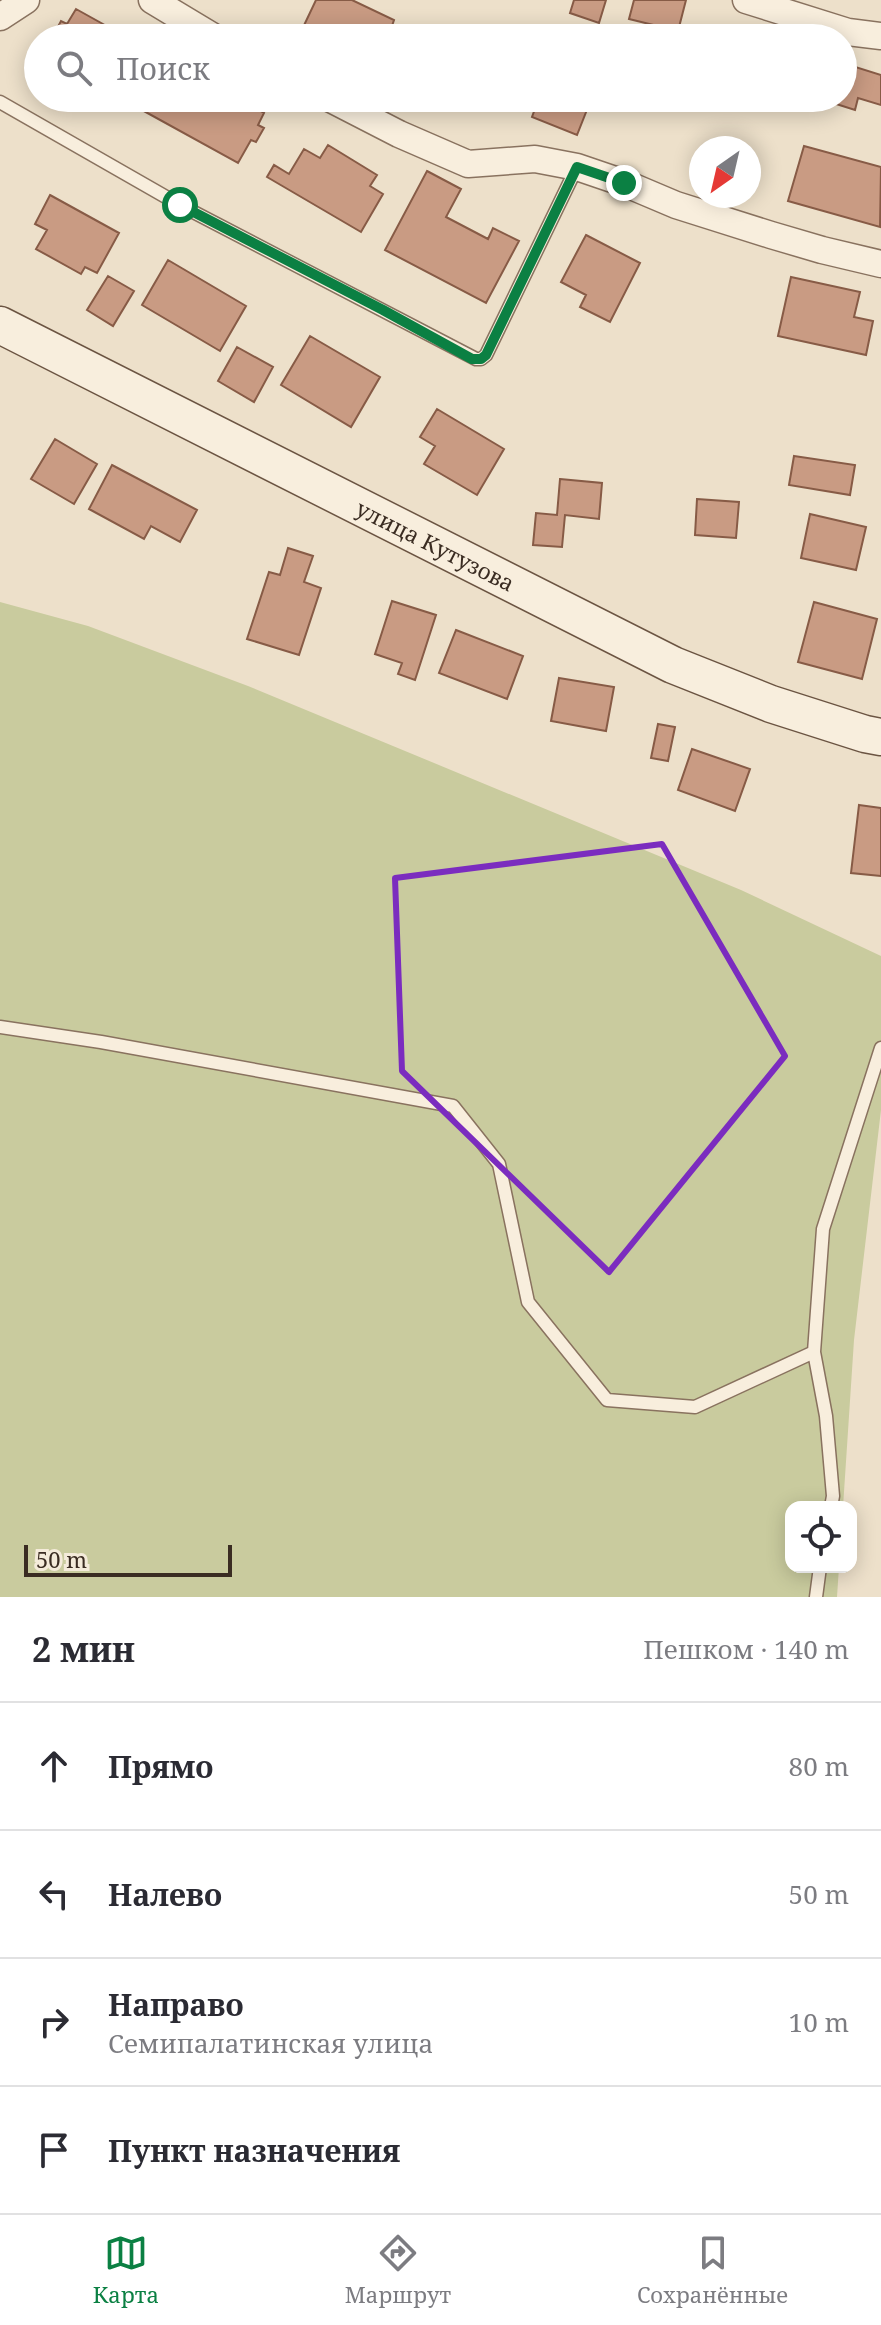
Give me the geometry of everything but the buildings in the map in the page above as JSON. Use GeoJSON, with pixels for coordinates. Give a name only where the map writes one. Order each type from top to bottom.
{"type":"FeatureCollection","features":[{"type":"Feature","properties":{"kind":"main road","name":"улица Кутузова"},"geometry":{"type":"LineString","coordinates":[[0,325],[673,665],[771,704],[881,737]]}},
{"type":"Feature","properties":{"kind":"street"},"geometry":{"type":"LineString","coordinates":[[0,17],[26,0]]}},
{"type":"Feature","properties":{"kind":"street"},"geometry":{"type":"LineString","coordinates":[[152,0],[180,12],[196,24]]}},
{"type":"Feature","properties":{"kind":"street"},"geometry":{"type":"LineString","coordinates":[[746,0],[822,24]]}},
{"type":"Feature","properties":{"kind":"street"},"geometry":{"type":"LineString","coordinates":[[857,33],[881,36]]}},
{"type":"Feature","properties":{"kind":"street"},"geometry":{"type":"LineString","coordinates":[[357,112],[468,164],[535,159],[577,167],[744,227],[881,264]]}},
{"type":"Feature","properties":{"kind":"lane"},"geometry":{"type":"LineString","coordinates":[[0,102],[180,205],[476,359],[486,355],[577,167]]}},
{"type":"Feature","properties":{"kind":"lane"},"geometry":{"type":"LineString","coordinates":[[0,1027],[453,1106],[499,1164],[528,1302],[607,1400],[695,1407],[814,1352]]}},
{"type":"Feature","properties":{"kind":"lane"},"geometry":{"type":"LineString","coordinates":[[832,1501],[826,1416],[814,1352],[823,1229],[881,1048]]}},
{"type":"Feature","properties":{"kind":"lane"},"geometry":{"type":"LineString","coordinates":[[816,1597],[819,1573]]}},
{"type":"Feature","properties":{"kind":"highlighted area"},"geometry":{"type":"Polygon","coordinates":[[[662,844],[785,1056],[609,1272],[402,1071],[395,878],[662,844]]]}},
{"type":"Feature","properties":{"kind":"green space"},"geometry":{"type":"Polygon","coordinates":[[[0,602],[88,626],[248,686],[741,890],[881,956],[881,1110],[854,1340],[843,1501],[785,1501],[785,1573],[839,1573],[837,1597],[0,1597],[0,602]]]}},
{"type":"Feature","properties":{"kind":"route"},"geometry":{"type":"LineString","coordinates":[[180,205],[478,360],[486,355],[577,167],[624,183]]}}]}
